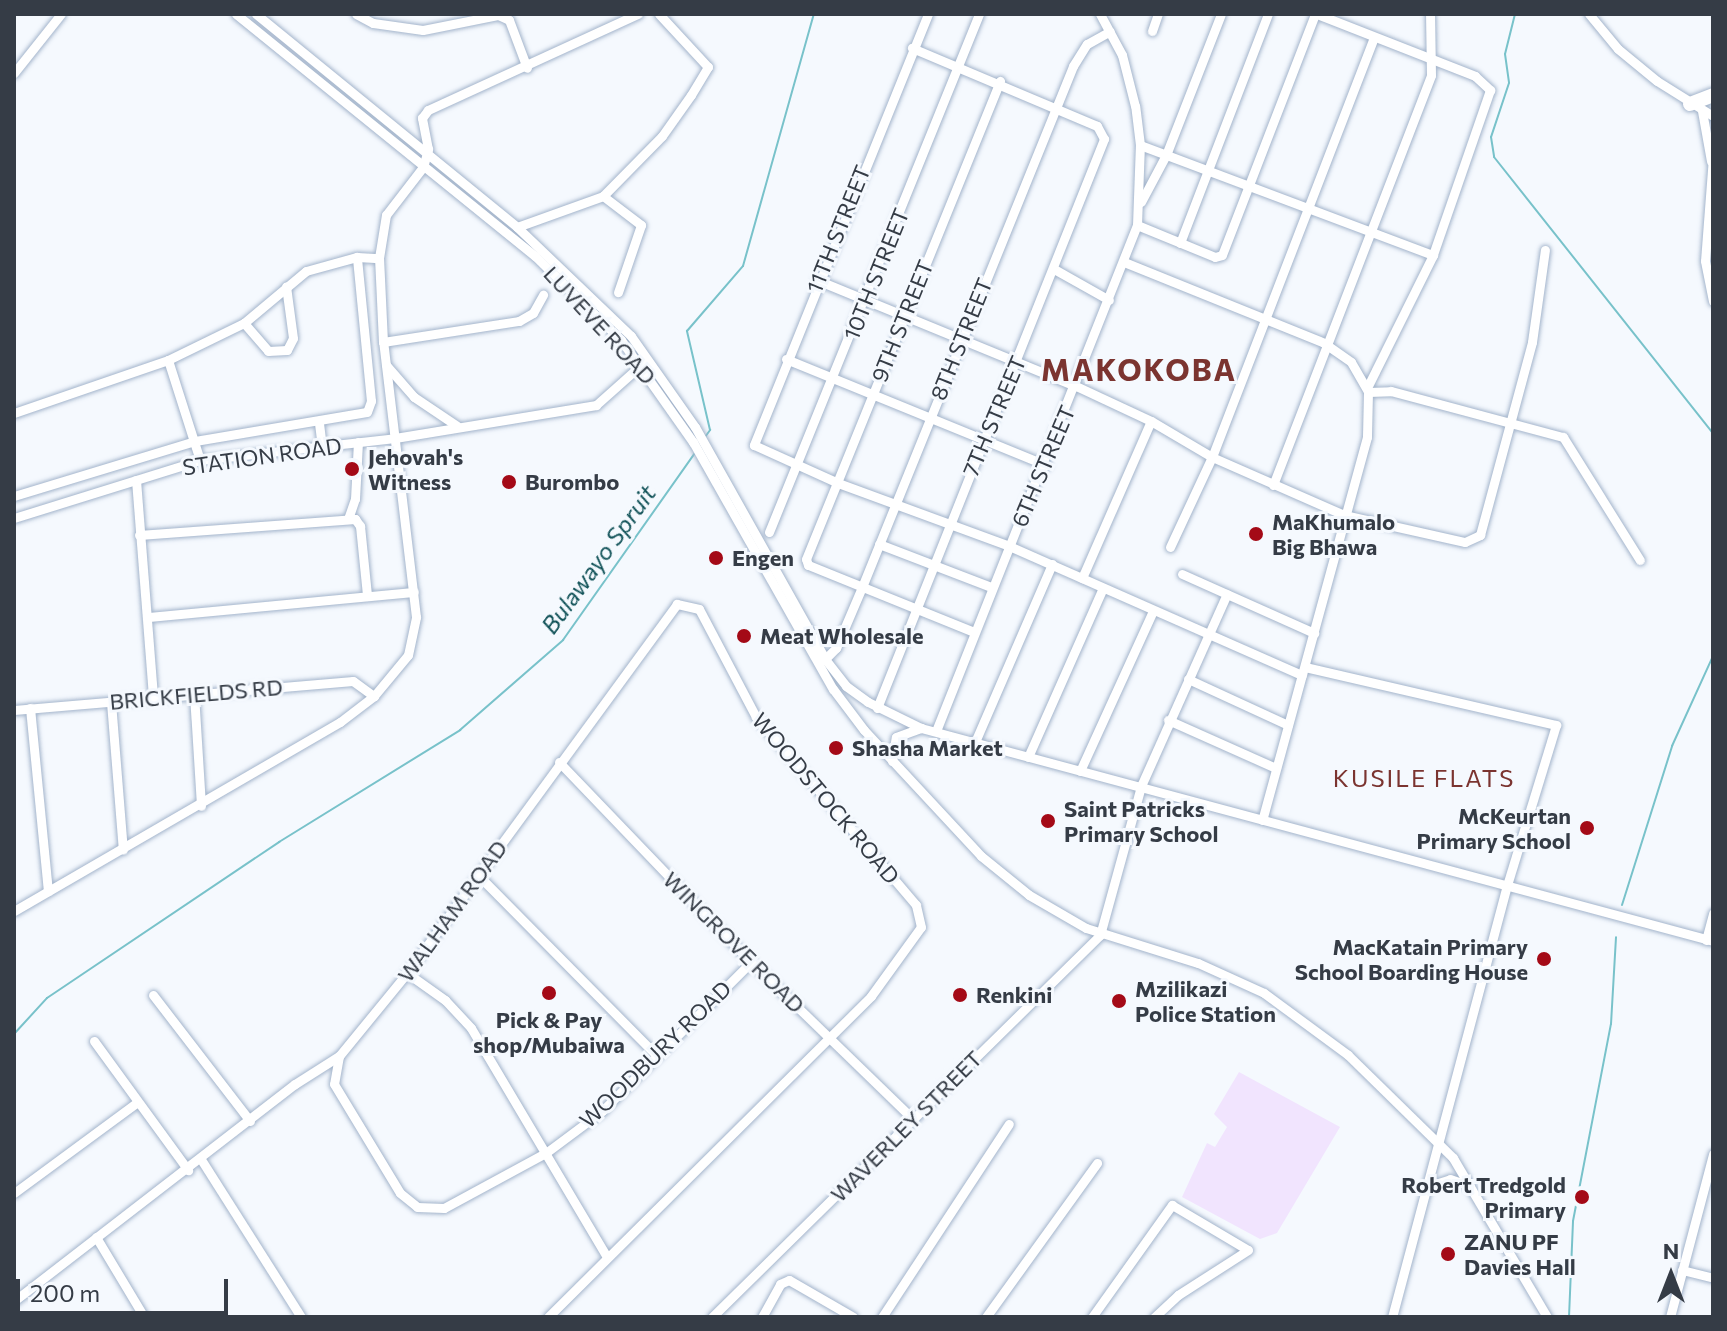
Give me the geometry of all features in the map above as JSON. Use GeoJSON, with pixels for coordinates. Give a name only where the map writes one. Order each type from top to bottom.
{"type":"FeatureCollection","features":[{"type":"Feature","properties":{"kind":"highway"},"geometry":{"type":"LineString","coordinates":[[1696,107],[1713,95]]}},
{"type":"Feature","properties":{"kind":"street"},"geometry":{"type":"LineString","coordinates":[[14,73],[61,14]]}},
{"type":"Feature","properties":{"kind":"street","name":"LUVEVE ROAD"},"geometry":{"type":"LineString","coordinates":[[236,14],[535,256],[642,364],[693,442],[821,671],[892,761],[1012,883],[1100,935],[1220,971],[1284,1005],[1439,1140],[1471,1187],[1547,1317]]}},
{"type":"Feature","properties":{"kind":"street","name":"LUVEVE ROAD"},"geometry":{"type":"LineString","coordinates":[[256,14],[517,227],[631,336],[695,427],[825,659],[846,686],[877,708],[921,728],[1710,940]]}},
{"type":"Feature","properties":{"kind":"street"},"geometry":{"type":"LineString","coordinates":[[356,14],[373,23],[423,30],[498,15],[509,20],[527,68]]}},
{"type":"Feature","properties":{"kind":"street"},"geometry":{"type":"LineString","coordinates":[[14,911],[201,806],[374,696],[414,642],[414,592],[383,342],[379,258],[386,215],[423,167],[427,153],[422,118],[428,110],[527,68],[638,14]]}},
{"type":"Feature","properties":{"kind":"street"},"geometry":{"type":"LineString","coordinates":[[517,227],[603,196],[662,136],[708,67],[659,14]]}},
{"type":"Feature","properties":{"kind":"street","name":"11TH STREET"},"geometry":{"type":"LineString","coordinates":[[796,466],[754,445],[817,280],[928,14]]}},
{"type":"Feature","properties":{"kind":"street","name":"10TH STREET"},"geometry":{"type":"LineString","coordinates":[[769,532],[834,379],[979,14]]}},
{"type":"Feature","properties":{"kind":"street","name":"6TH STREET"},"geometry":{"type":"LineString","coordinates":[[936,731],[991,587],[1046,465],[1137,225],[1140,145],[1131,84],[1100,14]]}},
{"type":"Feature","properties":{"kind":"street"},"geometry":{"type":"LineString","coordinates":[[1152,31],[1158,14]]}},
{"type":"Feature","properties":{"kind":"street"},"geometry":{"type":"LineString","coordinates":[[1140,204],[1166,155],[1221,14]]}},
{"type":"Feature","properties":{"kind":"street"},"geometry":{"type":"LineString","coordinates":[[1180,243],[1205,171],[1268,14]]}},
{"type":"Feature","properties":{"kind":"street"},"geometry":{"type":"LineString","coordinates":[[1137,225],[1215,257],[1222,255],[1316,14],[1373,39],[1475,76],[1490,90],[1433,255],[1368,390],[1369,430],[1262,820]]}},
{"type":"Feature","properties":{"kind":"street"},"geometry":{"type":"LineString","coordinates":[[1273,485],[1324,343],[1373,234],[1434,60],[1430,14]]}},
{"type":"Feature","properties":{"kind":"street"},"geometry":{"type":"LineString","coordinates":[[1589,14],[1618,49],[1696,107],[1713,116]]}},
{"type":"Feature","properties":{"kind":"street","name":"8TH STREET"},"geometry":{"type":"LineString","coordinates":[[825,659],[836,648],[862,587],[1055,106],[1081,51],[1110,31]]}},
{"type":"Feature","properties":{"kind":"street"},"geometry":{"type":"LineString","coordinates":[[1170,547],[1212,457],[1373,39]]}},
{"type":"Feature","properties":{"kind":"street"},"geometry":{"type":"LineString","coordinates":[[912,48],[1000,81],[1055,106]]}},
{"type":"Feature","properties":{"kind":"street","name":"9TH STREET"},"geometry":{"type":"LineString","coordinates":[[862,587],[806,562],[1000,81]]}},
{"type":"Feature","properties":{"kind":"street","name":"7TH STREET"},"geometry":{"type":"LineString","coordinates":[[877,708],[1103,150],[1102,130],[1055,106]]}},
{"type":"Feature","properties":{"kind":"street"},"geometry":{"type":"LineString","coordinates":[[1696,107],[1712,160],[1705,261],[1713,301]]}},
{"type":"Feature","properties":{"kind":"street"},"geometry":{"type":"LineString","coordinates":[[1140,145],[1433,255]]}},
{"type":"Feature","properties":{"kind":"street"},"geometry":{"type":"LineString","coordinates":[[603,196],[641,225],[618,292]]}},
{"type":"Feature","properties":{"kind":"street"},"geometry":{"type":"LineString","coordinates":[[817,280],[1076,386],[1151,421],[1212,457],[1344,515],[1474,541],[1480,535],[1532,342],[1545,250]]}},
{"type":"Feature","properties":{"kind":"street"},"geometry":{"type":"LineString","coordinates":[[14,413],[168,360],[244,323],[306,271],[357,257],[379,258]]}},
{"type":"Feature","properties":{"kind":"street"},"geometry":{"type":"LineString","coordinates":[[14,496],[195,441],[363,414],[371,405],[357,257]]}},
{"type":"Feature","properties":{"kind":"street"},"geometry":{"type":"LineString","coordinates":[[1124,262],[1324,343],[1351,362],[1368,390]]}},
{"type":"Feature","properties":{"kind":"street"},"geometry":{"type":"LineString","coordinates":[[1054,269],[1109,300]]}},
{"type":"Feature","properties":{"kind":"street"},"geometry":{"type":"LineString","coordinates":[[244,323],[268,351],[287,350],[293,338],[286,286]]}},
{"type":"Feature","properties":{"kind":"street"},"geometry":{"type":"LineString","coordinates":[[383,342],[519,321],[533,313],[543,295]]}},
{"type":"Feature","properties":{"kind":"street"},"geometry":{"type":"LineString","coordinates":[[786,359],[1046,465]]}},
{"type":"Feature","properties":{"kind":"street"},"geometry":{"type":"LineString","coordinates":[[168,360],[200,460]]}},
{"type":"Feature","properties":{"kind":"street","name":"STATION ROAD"},"geometry":{"type":"LineString","coordinates":[[14,518],[200,460],[395,438],[596,405],[642,364]]}},
{"type":"Feature","properties":{"kind":"street"},"geometry":{"type":"LineString","coordinates":[[386,365],[414,397],[457,426]]}},
{"type":"Feature","properties":{"kind":"street"},"geometry":{"type":"LineString","coordinates":[[1368,390],[1391,391],[1569,441],[1579,468],[1640,560]]}},
{"type":"Feature","properties":{"kind":"street"},"geometry":{"type":"LineString","coordinates":[[1082,578],[1151,421]]}},
{"type":"Feature","properties":{"kind":"street"},"geometry":{"type":"LineString","coordinates":[[319,423],[322,446]]}},
{"type":"Feature","properties":{"kind":"street"},"geometry":{"type":"LineString","coordinates":[[348,519],[355,499],[358,442]]}},
{"type":"Feature","properties":{"kind":"street"},"geometry":{"type":"LineString","coordinates":[[796,466],[1009,546],[1208,638],[1304,671],[1556,725],[1507,885],[1392,1317]]}},
{"type":"Feature","properties":{"kind":"street"},"geometry":{"type":"LineString","coordinates":[[136,480],[153,698]]}},
{"type":"Feature","properties":{"kind":"street"},"geometry":{"type":"LineString","coordinates":[[139,535],[348,519],[360,526],[367,595]]}},
{"type":"Feature","properties":{"kind":"street"},"geometry":{"type":"LineString","coordinates":[[879,544],[991,587]]}},
{"type":"Feature","properties":{"kind":"street"},"geometry":{"type":"LineString","coordinates":[[975,742],[1052,564]]}},
{"type":"Feature","properties":{"kind":"street"},"geometry":{"type":"LineString","coordinates":[[1182,574],[1314,633]]}},
{"type":"Feature","properties":{"kind":"street"},"geometry":{"type":"LineString","coordinates":[[862,587],[974,632]]}},
{"type":"Feature","properties":{"kind":"street"},"geometry":{"type":"LineString","coordinates":[[1028,757],[1103,588]]}},
{"type":"Feature","properties":{"kind":"street"},"geometry":{"type":"LineString","coordinates":[[148,617],[414,592]]}},
{"type":"Feature","properties":{"kind":"street"},"geometry":{"type":"LineString","coordinates":[[1100,935],[1141,786],[1227,594]]}},
{"type":"Feature","properties":{"kind":"street","name":"WOODSTOCK ROAD"},"geometry":{"type":"LineString","coordinates":[[559,762],[669,610],[677,604],[695,604],[756,717],[922,918],[904,956],[830,1037]]}},
{"type":"Feature","properties":{"kind":"street"},"geometry":{"type":"LineString","coordinates":[[1080,771],[1153,611]]}},
{"type":"Feature","properties":{"kind":"street"},"geometry":{"type":"LineString","coordinates":[[1188,679],[1288,725]]}},
{"type":"Feature","properties":{"kind":"street","name":"BRICKFIELDS RD"},"geometry":{"type":"LineString","coordinates":[[14,710],[353,681],[374,696]]}},
{"type":"Feature","properties":{"kind":"street"},"geometry":{"type":"LineString","coordinates":[[194,694],[201,806]]}},
{"type":"Feature","properties":{"kind":"street"},"geometry":{"type":"LineString","coordinates":[[111,702],[123,850]]}},
{"type":"Feature","properties":{"kind":"street"},"geometry":{"type":"LineString","coordinates":[[30,708],[48,891]]}},
{"type":"Feature","properties":{"kind":"street"},"geometry":{"type":"LineString","coordinates":[[1168,720],[1276,768]]}},
{"type":"Feature","properties":{"kind":"street"},"geometry":{"type":"LineString","coordinates":[[892,761],[896,737],[921,728]]}},
{"type":"Feature","properties":{"kind":"street","name":"WALHAM ROAD"},"geometry":{"type":"LineString","coordinates":[[14,1301],[339,1056],[407,973],[559,762]]}},
{"type":"Feature","properties":{"kind":"street","name":"WINGROVE ROAD"},"geometry":{"type":"LineString","coordinates":[[559,762],[751,962],[913,1119]]}},
{"type":"Feature","properties":{"kind":"street"},"geometry":{"type":"LineString","coordinates":[[479,876],[657,1056]]}},
{"type":"Feature","properties":{"kind":"street"},"geometry":{"type":"LineString","coordinates":[[1710,940],[1713,913]]}},
{"type":"Feature","properties":{"kind":"street","name":"WAVERLEY STREET"},"geometry":{"type":"LineString","coordinates":[[712,1317],[1100,935]]}},
{"type":"Feature","properties":{"kind":"street","name":"WOODBURY ROAD"},"geometry":{"type":"LineString","coordinates":[[339,1056],[333,1076],[337,1092],[400,1193],[417,1207],[457,1205],[547,1152],[602,1111],[751,962]]}},
{"type":"Feature","properties":{"kind":"street"},"geometry":{"type":"LineString","coordinates":[[407,973],[445,1000],[471,1028],[607,1257]]}},
{"type":"Feature","properties":{"kind":"street"},"geometry":{"type":"LineString","coordinates":[[153,995],[250,1121]]}},
{"type":"Feature","properties":{"kind":"street"},"geometry":{"type":"LineString","coordinates":[[548,1317],[830,1037]]}},
{"type":"Feature","properties":{"kind":"street"},"geometry":{"type":"LineString","coordinates":[[94,1041],[136,1103],[188,1170]]}},
{"type":"Feature","properties":{"kind":"street"},"geometry":{"type":"LineString","coordinates":[[14,1193],[136,1103]]}},
{"type":"Feature","properties":{"kind":"street"},"geometry":{"type":"LineString","coordinates":[[882,1317],[1009,1124]]}},
{"type":"Feature","properties":{"kind":"street"},"geometry":{"type":"LineString","coordinates":[[1670,1317],[1713,1154]]}},
{"type":"Feature","properties":{"kind":"street"},"geometry":{"type":"LineString","coordinates":[[202,1161],[301,1317]]}},
{"type":"Feature","properties":{"kind":"street"},"geometry":{"type":"LineString","coordinates":[[986,1317],[1097,1163]]}},
{"type":"Feature","properties":{"kind":"street"},"geometry":{"type":"LineString","coordinates":[[1429,1186],[1450,1179],[1471,1187]]}},
{"type":"Feature","properties":{"kind":"street"},"geometry":{"type":"LineString","coordinates":[[1092,1317],[1172,1205],[1248,1250],[1178,1295],[1154,1317]]}},
{"type":"Feature","properties":{"kind":"street"},"geometry":{"type":"LineString","coordinates":[[96,1237],[144,1317]]}},
{"type":"Feature","properties":{"kind":"street"},"geometry":{"type":"LineString","coordinates":[[1682,1270],[1713,1278]]}},
{"type":"Feature","properties":{"kind":"street"},"geometry":{"type":"LineString","coordinates":[[762,1317],[780,1284],[789,1280],[853,1317]]}},
{"type":"Feature","properties":{"kind":"shaded area"},"geometry":{"type":"Polygon","coordinates":[[[1239,1072],[1340,1127],[1277,1233],[1260,1239],[1182,1197],[1207,1143],[1215,1147],[1227,1127],[1214,1114],[1239,1072]]]}},
{"type":"Feature","properties":{"kind":"waterway","name":"Bulawayo Spruit"},"geometry":{"type":"LineString","coordinates":[[705,437],[710,430],[687,331],[743,266],[814,14]]}},
{"type":"Feature","properties":{"kind":"waterway"},"geometry":{"type":"LineString","coordinates":[[1515,14],[1505,54],[1509,83],[1491,137],[1494,157],[1713,433]]}},
{"type":"Feature","properties":{"kind":"waterway","name":"Bulawayo Spruit"},"geometry":{"type":"LineString","coordinates":[[14,1034],[47,998],[279,842],[460,730],[563,640],[695,453]]}},
{"type":"Feature","properties":{"kind":"waterway"},"geometry":{"type":"LineString","coordinates":[[1622,905],[1672,746],[1713,656]]}},
{"type":"Feature","properties":{"kind":"waterway"},"geometry":{"type":"LineString","coordinates":[[1569,1317],[1573,1221],[1611,1024],[1616,937]]}},
{"type":"Feature","properties":{"kind":"place","name":"Jehovah's Witness"},"geometry":{"type":"Point","coordinates":[352,469]}},
{"type":"Feature","properties":{"kind":"place","name":"Burombo"},"geometry":{"type":"Point","coordinates":[509,482]}},
{"type":"Feature","properties":{"kind":"place","name":"MaKhumalo Big Bhawa"},"geometry":{"type":"Point","coordinates":[1256,534]}},
{"type":"Feature","properties":{"kind":"place","name":"Engen"},"geometry":{"type":"Point","coordinates":[716,558]}},
{"type":"Feature","properties":{"kind":"place","name":"Meat Wholesale"},"geometry":{"type":"Point","coordinates":[744,636]}},
{"type":"Feature","properties":{"kind":"place","name":"Shasha Market"},"geometry":{"type":"Point","coordinates":[836,748]}},
{"type":"Feature","properties":{"kind":"place","name":"Saint Patricks Primary School"},"geometry":{"type":"Point","coordinates":[1048,821]}},
{"type":"Feature","properties":{"kind":"place","name":"McKeurtan Primary School"},"geometry":{"type":"Point","coordinates":[1587,828]}},
{"type":"Feature","properties":{"kind":"place","name":"MacKatain Primary School Boarding House"},"geometry":{"type":"Point","coordinates":[1544,959]}},
{"type":"Feature","properties":{"kind":"place","name":"Pick & Pay shop/Mubaiwa"},"geometry":{"type":"Point","coordinates":[549,993]}},
{"type":"Feature","properties":{"kind":"place","name":"Renkini"},"geometry":{"type":"Point","coordinates":[960,995]}},
{"type":"Feature","properties":{"kind":"place","name":"Mzilikazi Police Station"},"geometry":{"type":"Point","coordinates":[1119,1001]}},
{"type":"Feature","properties":{"kind":"place","name":"Robert Tredgold Primary"},"geometry":{"type":"Point","coordinates":[1582,1197]}},
{"type":"Feature","properties":{"kind":"place","name":"ZANU PF Davies Hall"},"geometry":{"type":"Point","coordinates":[1448,1254]}},
{"type":"Feature","properties":{"kind":"district","name":"MAKOKOBA"},"geometry":{"type":"Point","coordinates":[1139,369]}},
{"type":"Feature","properties":{"kind":"district","name":"KUSILE FLATS"},"geometry":{"type":"Point","coordinates":[1424,778]}}]}
